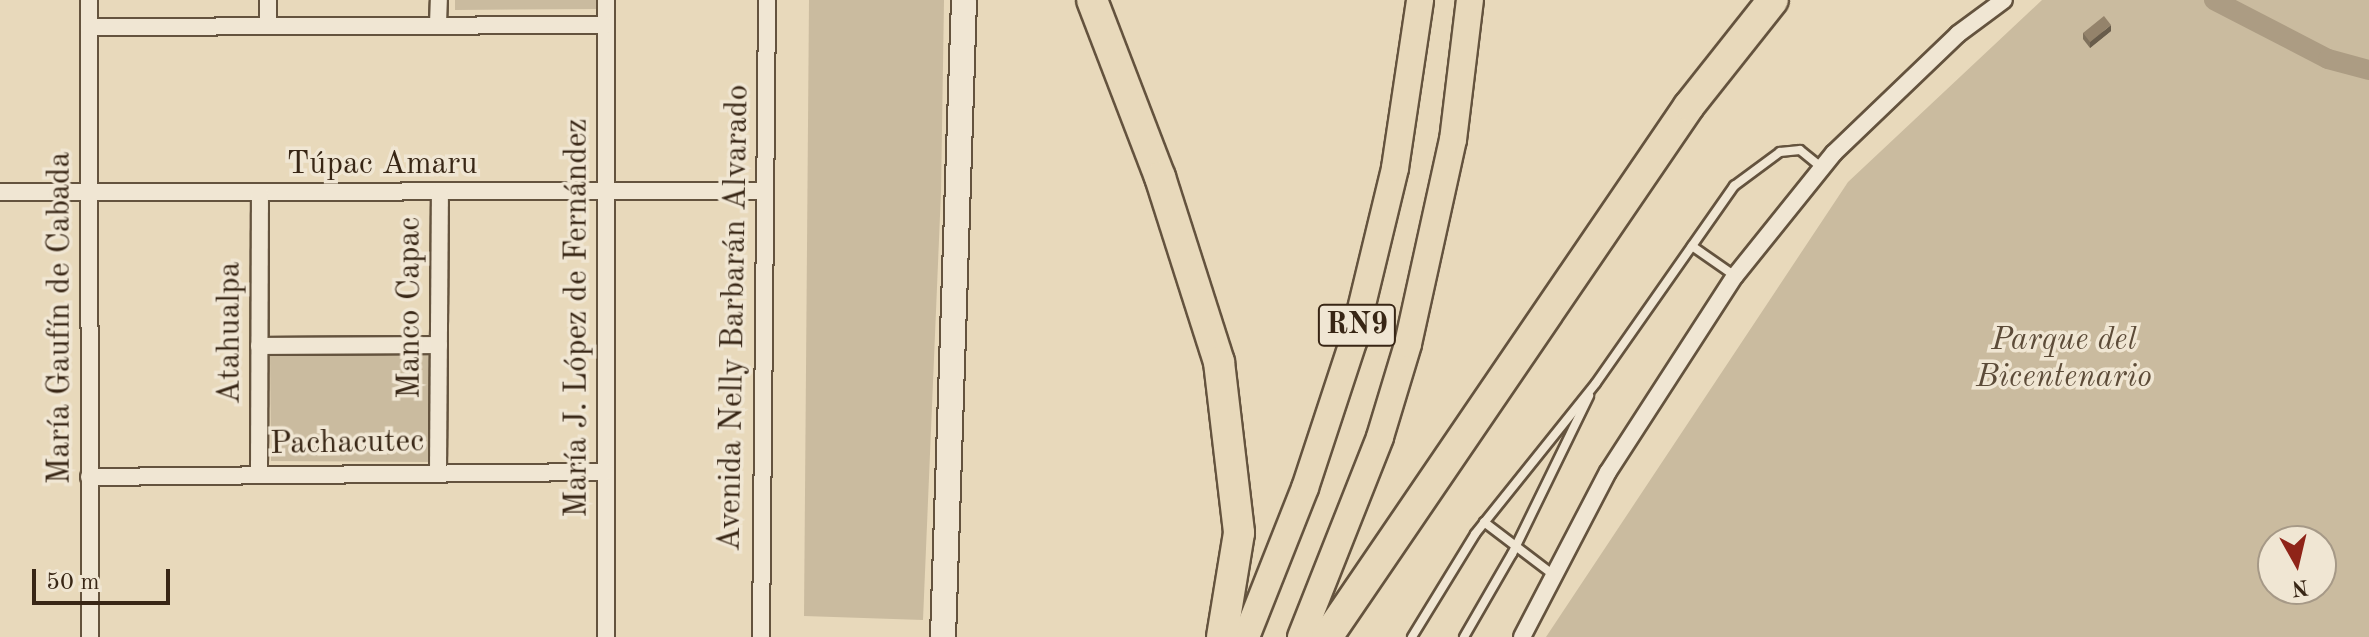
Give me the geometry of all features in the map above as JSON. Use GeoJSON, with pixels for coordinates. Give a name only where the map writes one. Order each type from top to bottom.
{"type":"FeatureCollection","features":[{"type":"Feature","properties":{"kind":"highway"},"geometry":{"type":"LineString","coordinates":[[1092,0],[1160,177],[1219,362],[1239,533],[1222,637]]}},
{"type":"Feature","properties":{"kind":"highway"},"geometry":{"type":"LineString","coordinates":[[1327,637],[1680,119],[1773,0]]}},
{"type":"Feature","properties":{"kind":"main road","name":"RN9"},"geometry":{"type":"LineString","coordinates":[[1246,637],[1305,488],[1353,342],[1395,168],[1420,0]]}},
{"type":"Feature","properties":{"kind":"main road","name":"RN9"},"geometry":{"type":"LineString","coordinates":[[1301,637],[1375,451],[1408,344],[1453,140],[1470,0]]}},
{"type":"Feature","properties":{"kind":"street","name":"María Gaufín de Cabada"},"geometry":{"type":"LineString","coordinates":[[89,0],[90,637]]}},
{"type":"Feature","properties":{"kind":"street"},"geometry":{"type":"LineString","coordinates":[[268,0],[268,24]]}},
{"type":"Feature","properties":{"kind":"street"},"geometry":{"type":"LineString","coordinates":[[438,24],[439,0]]}},
{"type":"Feature","properties":{"kind":"street","name":"María J. López de Fernández"},"geometry":{"type":"LineString","coordinates":[[606,0],[606,637]]}},
{"type":"Feature","properties":{"kind":"street","name":"Avenida Nelly Barbarán Alvarado"},"geometry":{"type":"LineString","coordinates":[[761,637],[767,0]]}},
{"type":"Feature","properties":{"kind":"street"},"geometry":{"type":"LineString","coordinates":[[943,637],[964,0]]}},
{"type":"Feature","properties":{"kind":"street"},"geometry":{"type":"LineString","coordinates":[[1522,637],[1608,472],[1735,276],[1822,168],[1958,34],[2004,0]]}},
{"type":"Feature","properties":{"kind":"street"},"geometry":{"type":"LineString","coordinates":[[89,27],[606,25]]}},
{"type":"Feature","properties":{"kind":"street","name":"Túpac Amaru"},"geometry":{"type":"LineString","coordinates":[[0,192],[764,191]]}},
{"type":"Feature","properties":{"kind":"street","name":"Atahualpa"},"geometry":{"type":"LineString","coordinates":[[259,473],[260,193]]}},
{"type":"Feature","properties":{"kind":"street","name":"Manco Capac"},"geometry":{"type":"LineString","coordinates":[[438,471],[440,193]]}},
{"type":"Feature","properties":{"kind":"street"},"geometry":{"type":"LineString","coordinates":[[259,346],[439,345]]}},
{"type":"Feature","properties":{"kind":"street","name":"Pachacutec"},"geometry":{"type":"LineString","coordinates":[[89,477],[438,471],[605,472]]}},
{"type":"Feature","properties":{"kind":"lane"},"geometry":{"type":"LineString","coordinates":[[1412,637],[1484,522],[1596,383],[1734,186],[1780,152],[1800,150],[1822,168]]}},
{"type":"Feature","properties":{"kind":"lane"},"geometry":{"type":"LineString","coordinates":[[1692,246],[1735,276]]}},
{"type":"Feature","properties":{"kind":"lane"},"geometry":{"type":"LineString","coordinates":[[1464,637],[1516,546],[1596,383]]}},
{"type":"Feature","properties":{"kind":"lane"},"geometry":{"type":"LineString","coordinates":[[1484,522],[1555,576]]}},
{"type":"Feature","properties":{"kind":"green space"},"geometry":{"type":"Polygon","coordinates":[[[455,0],[596,0],[596,9],[455,10],[455,0]]]}},
{"type":"Feature","properties":{"kind":"green space"},"geometry":{"type":"Polygon","coordinates":[[[809,0],[944,0],[941,192],[923,620],[804,616],[809,0]]]}},
{"type":"Feature","properties":{"kind":"green space","name":"Parque del Bicentenario"},"geometry":{"type":"Polygon","coordinates":[[[2042,0],[2369,0],[2369,637],[1546,637],[1848,182],[2042,0]]]}},
{"type":"Feature","properties":{"kind":"green space"},"geometry":{"type":"Polygon","coordinates":[[[270,354],[434,355],[437,462],[271,461],[270,354]]]}},
{"type":"Feature","properties":{"kind":"building"},"geometry":{"type":"Polygon","coordinates":[[[2104,16],[2111,25],[2090,42],[2083,33],[2104,16]]]}},
{"type":"Feature","properties":{"kind":"waterway"},"geometry":{"type":"LineString","coordinates":[[2214,0],[2328,59],[2369,70]]}}]}
